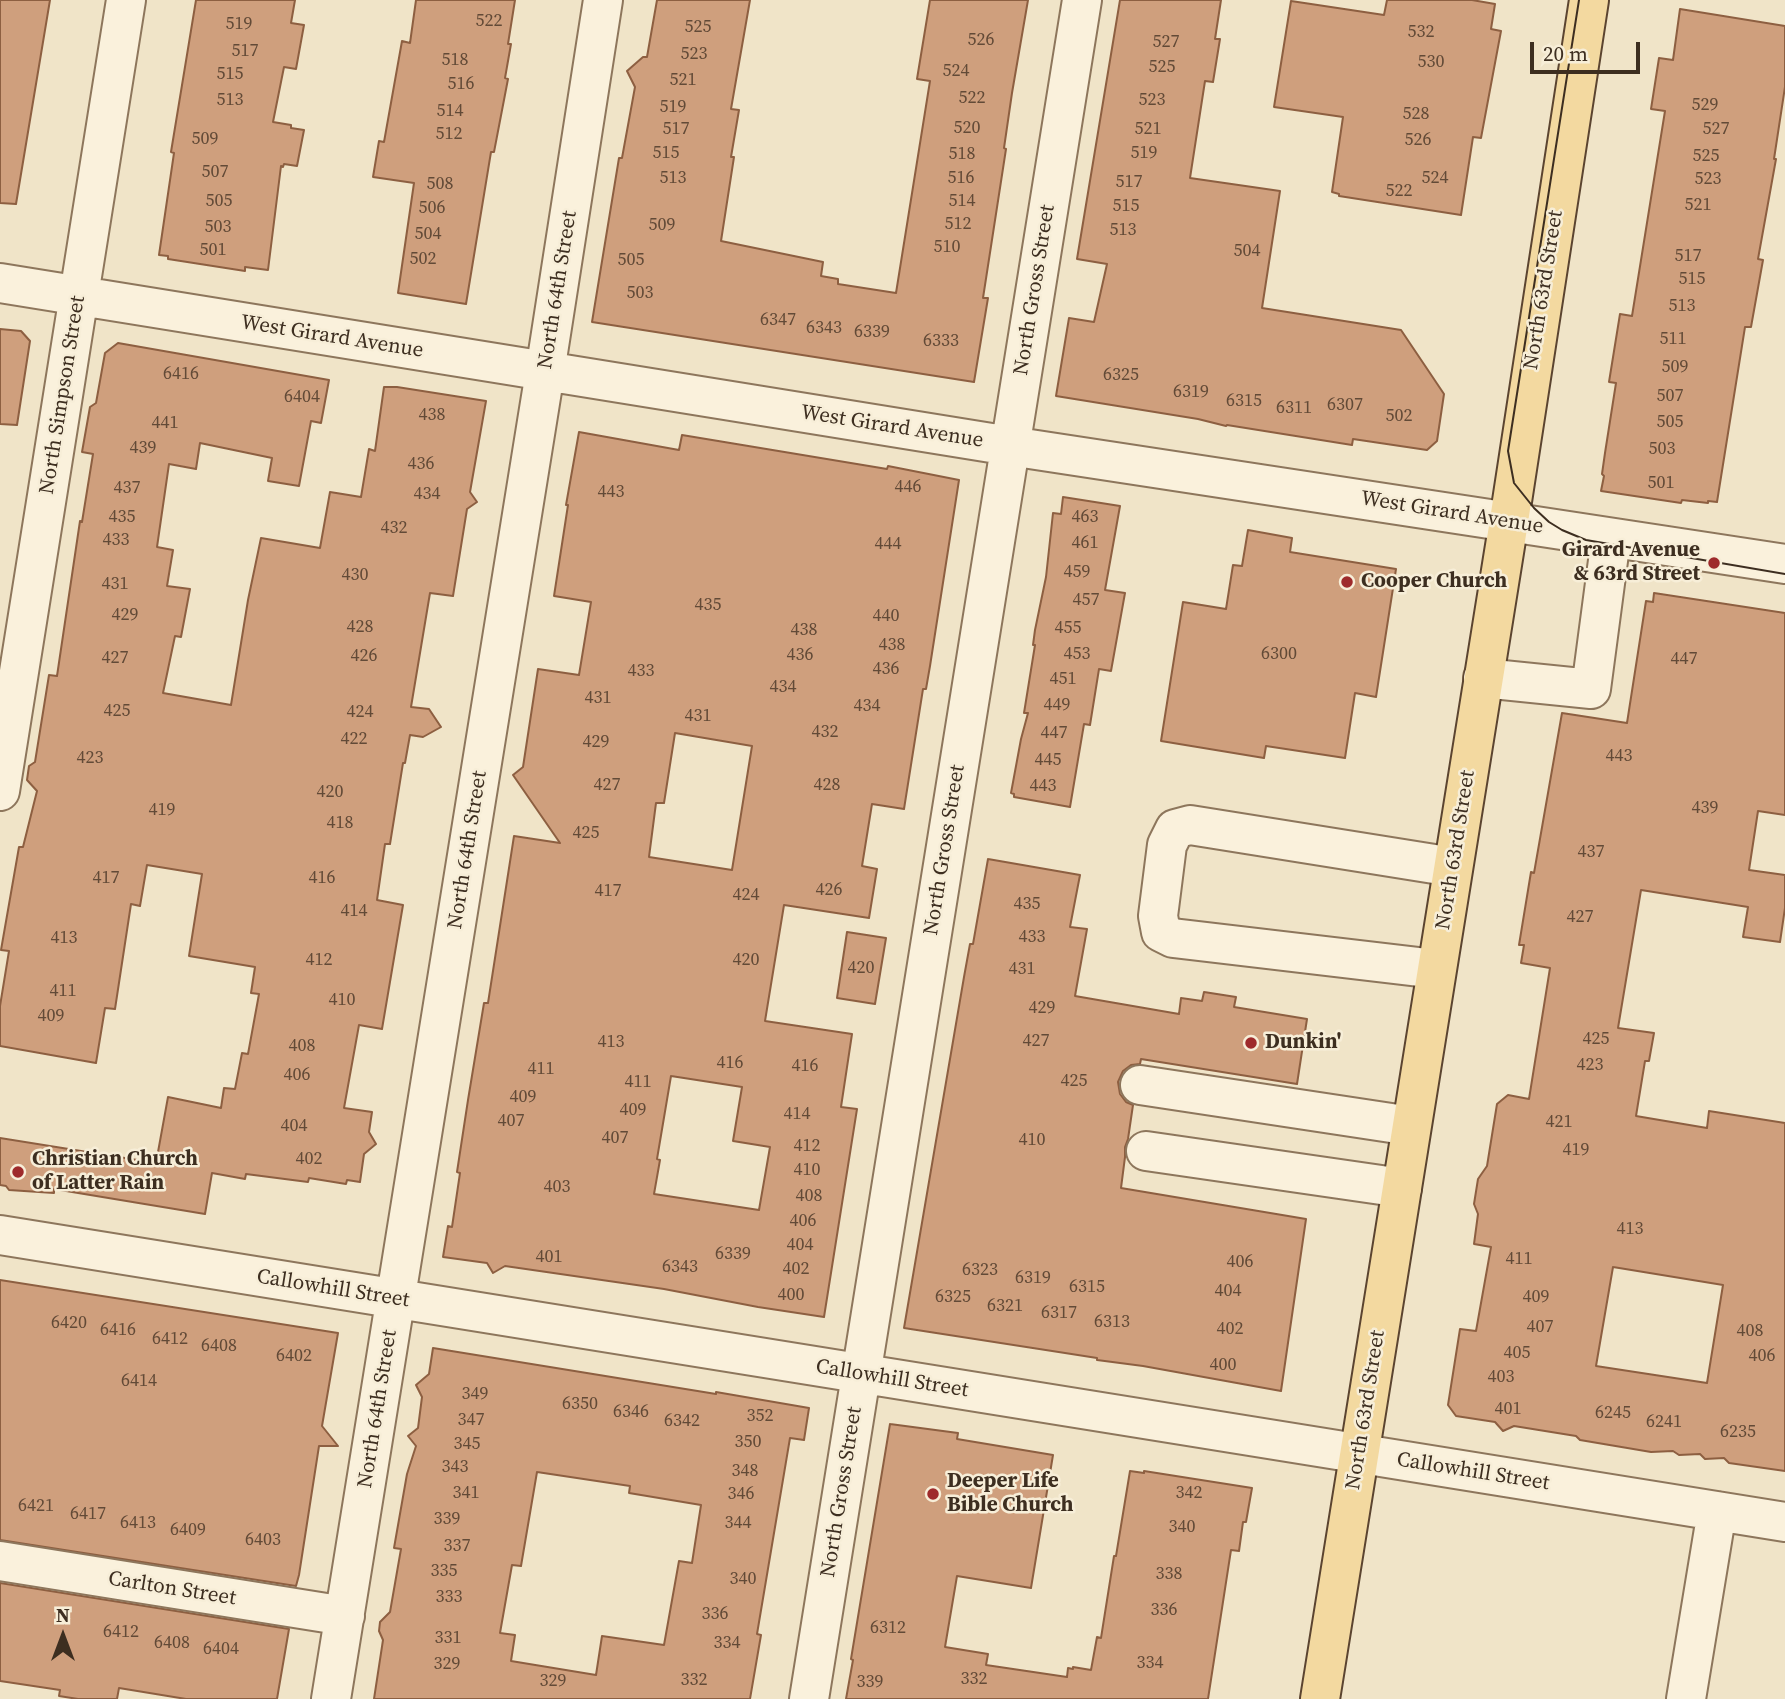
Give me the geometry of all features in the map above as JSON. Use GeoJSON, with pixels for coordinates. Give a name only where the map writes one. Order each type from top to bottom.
{"type":"FeatureCollection","features":[{"type":"Feature","properties":{"kind":"main road","name":"North 63rd Street"},"geometry":{"type":"LineString","coordinates":[[1320,1699],[1590,0]]}},
{"type":"Feature","properties":{"kind":"street","name":"North Simpson Street"},"geometry":{"type":"LineString","coordinates":[[0,791],[126,0]]}},
{"type":"Feature","properties":{"kind":"street","name":"North 64th Street"},"geometry":{"type":"LineString","coordinates":[[331,1699],[603,0]]}},
{"type":"Feature","properties":{"kind":"street","name":"North Gross Street"},"geometry":{"type":"LineString","coordinates":[[809,1699],[1082,0]]}},
{"type":"Feature","properties":{"kind":"street","name":"West Girard Avenue"},"geometry":{"type":"LineString","coordinates":[[0,284],[1010,446],[1785,564]]}},
{"type":"Feature","properties":{"kind":"street"},"geometry":{"type":"LineString","coordinates":[[1483,678],[1591,689],[1611,538]]}},
{"type":"Feature","properties":{"kind":"street"},"geometry":{"type":"LineString","coordinates":[[1436,969],[1173,938],[1161,932],[1158,916],[1167,845],[1175,829],[1190,825],[1453,867]]}},
{"type":"Feature","properties":{"kind":"street"},"geometry":{"type":"LineString","coordinates":[[1140,1085],[1412,1126]]}},
{"type":"Feature","properties":{"kind":"street"},"geometry":{"type":"LineString","coordinates":[[1146,1151],[1402,1188]]}},
{"type":"Feature","properties":{"kind":"street","name":"Callowhill Street"},"geometry":{"type":"LineString","coordinates":[[0,1235],[1785,1522]]}},
{"type":"Feature","properties":{"kind":"street"},"geometry":{"type":"LineString","coordinates":[[1686,1699],[1717,1511]]}},
{"type":"Feature","properties":{"kind":"street","name":"Carlton Street"},"geometry":{"type":"LineString","coordinates":[[0,1561],[345,1616]]}},
{"type":"Feature","properties":{"kind":"building"},"geometry":{"type":"Polygon","coordinates":[[[0,0],[50,0],[16,204],[0,203],[0,0]]]}},
{"type":"Feature","properties":{"kind":"building"},"geometry":{"type":"Polygon","coordinates":[[[196,0],[295,0],[291,23],[304,25],[296,69],[284,67],[273,122],[304,130],[297,166],[281,166],[268,270],[245,267],[245,271],[168,259],[168,256],[159,255],[174,153],[171,152],[196,0]]]}},
{"type":"Feature","properties":{"kind":"building"},"geometry":{"type":"Polygon","coordinates":[[[416,0],[515,0],[508,44],[511,44],[505,78],[508,79],[494,152],[491,152],[466,304],[398,293],[414,183],[373,177],[379,141],[384,142],[402,41],[410,43],[416,0]]]}},
{"type":"Feature","properties":{"kind":"building"},"geometry":{"type":"Polygon","coordinates":[[[657,0],[750,0],[731,109],[739,110],[721,241],[823,262],[821,276],[838,279],[838,284],[896,293],[930,81],[917,79],[930,0],[1028,0],[1004,148],[1006,149],[983,298],[988,298],[974,382],[592,322],[619,158],[622,158],[635,87],[627,71],[643,57],[647,57],[657,0]]]}},
{"type":"Feature","properties":{"kind":"building"},"geometry":{"type":"Polygon","coordinates":[[[1120,0],[1221,0],[1215,39],[1220,39],[1213,82],[1205,81],[1190,178],[1280,191],[1262,308],[1401,330],[1444,394],[1437,441],[1427,450],[1353,439],[1352,445],[1056,396],[1069,318],[1094,322],[1107,264],[1077,259],[1120,0]]]}},
{"type":"Feature","properties":{"kind":"building"},"geometry":{"type":"Polygon","coordinates":[[[1387,0],[1472,0],[1495,4],[1491,29],[1501,31],[1481,138],[1473,137],[1461,215],[1339,196],[1332,192],[1343,117],[1274,107],[1291,1],[1384,15],[1387,0]]]}},
{"type":"Feature","properties":{"kind":"building"},"geometry":{"type":"Polygon","coordinates":[[[1680,9],[1785,26],[1785,87],[1776,159],[1758,259],[1763,260],[1751,327],[1745,327],[1717,502],[1708,503],[1682,500],[1681,503],[1601,491],[1616,383],[1609,382],[1620,314],[1632,316],[1665,111],[1651,109],[1659,58],[1673,60],[1680,9]]]}},
{"type":"Feature","properties":{"kind":"building"},"geometry":{"type":"Polygon","coordinates":[[[0,329],[21,331],[30,341],[17,425],[0,424],[0,329]]]}},
{"type":"Feature","properties":{"kind":"building"},"geometry":{"type":"Polygon","coordinates":[[[118,343],[329,380],[321,423],[311,421],[299,486],[268,481],[272,458],[200,443],[196,469],[169,464],[157,547],[173,550],[167,586],[190,589],[181,637],[175,636],[163,693],[231,705],[261,538],[320,548],[330,492],[361,497],[369,449],[375,451],[384,387],[486,401],[470,492],[477,502],[467,509],[453,596],[430,593],[411,707],[429,709],[441,727],[423,737],[410,735],[390,844],[385,844],[377,900],[403,905],[382,1029],[359,1025],[344,1108],[372,1112],[369,1132],[376,1144],[364,1154],[360,1182],[347,1180],[346,1184],[309,1178],[308,1182],[246,1174],[245,1179],[212,1173],[205,1214],[54,1189],[54,1193],[9,1190],[0,1185],[0,1138],[156,1163],[168,1097],[221,1108],[224,1088],[235,1089],[242,1053],[248,1054],[259,994],[251,993],[255,967],[189,956],[202,874],[147,865],[140,906],[131,904],[115,1009],[105,1008],[96,1063],[0,1046],[0,1006],[9,951],[1,950],[19,847],[23,847],[37,791],[27,780],[29,766],[35,762],[49,675],[57,676],[80,521],[82,522],[93,454],[82,452],[90,407],[96,403],[105,353],[118,343]]]}},
{"type":"Feature","properties":{"kind":"building"},"geometry":{"type":"Polygon","coordinates":[[[579,432],[679,450],[682,435],[887,469],[888,466],[959,480],[904,809],[872,804],[862,866],[877,869],[869,918],[784,905],[765,1021],[852,1034],[841,1107],[857,1109],[824,1317],[664,1289],[505,1266],[493,1273],[487,1263],[443,1257],[448,1226],[452,1227],[468,1100],[484,1003],[488,1003],[514,836],[560,843],[513,775],[523,767],[538,669],[579,675],[591,602],[554,596],[579,432]],[[675,733],[664,803],[656,803],[649,857],[732,870],[752,746],[675,733]],[[671,1076],[654,1194],[759,1210],[770,1147],[733,1141],[742,1087],[671,1076]]]}},
{"type":"Feature","properties":{"kind":"building"},"geometry":{"type":"Polygon","coordinates":[[[1063,497],[1120,506],[1105,590],[1125,593],[1111,671],[1099,669],[1090,725],[1084,724],[1070,807],[1014,797],[1011,793],[1028,713],[1024,713],[1035,630],[1046,577],[1053,513],[1061,514],[1063,497]]]}},
{"type":"Feature","properties":{"kind":"building"},"geometry":{"type":"Polygon","coordinates":[[[1248,530],[1292,538],[1290,552],[1396,569],[1376,697],[1355,693],[1345,758],[1266,746],[1264,758],[1161,741],[1183,602],[1226,609],[1233,565],[1242,566],[1248,530]]]}},
{"type":"Feature","properties":{"kind":"building"},"geometry":{"type":"Polygon","coordinates":[[[1654,593],[1785,613],[1785,815],[1758,811],[1749,870],[1785,875],[1785,908],[1780,942],[1743,937],[1748,907],[1641,890],[1618,1028],[1654,1033],[1649,1061],[1645,1061],[1636,1116],[1707,1128],[1709,1111],[1785,1123],[1785,1471],[1729,1463],[1724,1458],[1705,1459],[1700,1454],[1651,1452],[1514,1426],[1503,1431],[1495,1422],[1456,1416],[1448,1405],[1460,1329],[1476,1331],[1491,1247],[1474,1244],[1478,1214],[1474,1204],[1478,1179],[1487,1166],[1497,1104],[1508,1095],[1529,1099],[1550,968],[1521,963],[1524,945],[1519,945],[1562,713],[1627,723],[1646,601],[1653,602],[1654,593]],[[1613,1267],[1596,1366],[1707,1383],[1723,1285],[1613,1267]]]}},
{"type":"Feature","properties":{"kind":"building"},"geometry":{"type":"Polygon","coordinates":[[[988,859],[1080,875],[1070,927],[1087,929],[1075,996],[1179,1014],[1181,998],[1202,1001],[1204,992],[1236,997],[1234,1007],[1307,1019],[1297,1084],[1141,1059],[1140,1064],[1131,1065],[1123,1071],[1118,1082],[1120,1094],[1126,1102],[1133,1105],[1121,1188],[1306,1219],[1281,1391],[1097,1358],[904,1328],[964,977],[970,944],[973,944],[988,859]]]}},
{"type":"Feature","properties":{"kind":"building"},"geometry":{"type":"Polygon","coordinates":[[[847,932],[886,938],[875,1004],[837,998],[847,932]]]}},
{"type":"Feature","properties":{"kind":"building"},"geometry":{"type":"Polygon","coordinates":[[[0,1280],[338,1333],[322,1426],[338,1446],[319,1446],[296,1586],[0,1540],[0,1280]]]}},
{"type":"Feature","properties":{"kind":"building"},"geometry":{"type":"Polygon","coordinates":[[[433,1348],[809,1408],[804,1440],[790,1438],[757,1634],[761,1635],[750,1699],[374,1699],[383,1640],[379,1631],[380,1622],[390,1612],[401,1549],[394,1548],[407,1474],[416,1446],[408,1436],[418,1428],[422,1397],[416,1385],[429,1374],[433,1348]],[[537,1472],[521,1566],[512,1565],[500,1633],[515,1635],[511,1661],[596,1675],[602,1636],[664,1645],[679,1561],[692,1563],[701,1505],[629,1493],[630,1486],[537,1472]]]}},
{"type":"Feature","properties":{"kind":"building"},"geometry":{"type":"Polygon","coordinates":[[[890,1424],[958,1433],[957,1439],[1053,1455],[1031,1588],[957,1576],[945,1647],[988,1654],[986,1665],[1067,1677],[1068,1668],[1091,1670],[1097,1637],[1101,1638],[1130,1471],[1252,1488],[1239,1551],[1231,1550],[1208,1699],[846,1699],[890,1424]]]}},
{"type":"Feature","properties":{"kind":"building"},"geometry":{"type":"Polygon","coordinates":[[[0,1583],[289,1629],[277,1699],[186,1699],[119,1688],[117,1699],[78,1699],[59,1696],[60,1690],[0,1681],[0,1583]]]}},
{"type":"Feature","properties":{"kind":"tram line"},"geometry":{"type":"LineString","coordinates":[[1579,0],[1508,451],[1514,483],[1549,522],[1586,540],[1785,574]]}},
{"type":"Feature","properties":{"kind":"place","name":"Girard Avenue & 63rd Street"},"geometry":{"type":"Point","coordinates":[1714,563]}},
{"type":"Feature","properties":{"kind":"place","name":"Cooper Church"},"geometry":{"type":"Point","coordinates":[1347,582]}},
{"type":"Feature","properties":{"kind":"place","name":"Dunkin'"},"geometry":{"type":"Point","coordinates":[1251,1043]}},
{"type":"Feature","properties":{"kind":"place","name":"Christian Church of Latter Rain"},"geometry":{"type":"Point","coordinates":[18,1172]}},
{"type":"Feature","properties":{"kind":"place","name":"Deeper Life Bible Church"},"geometry":{"type":"Point","coordinates":[933,1494]}}]}
